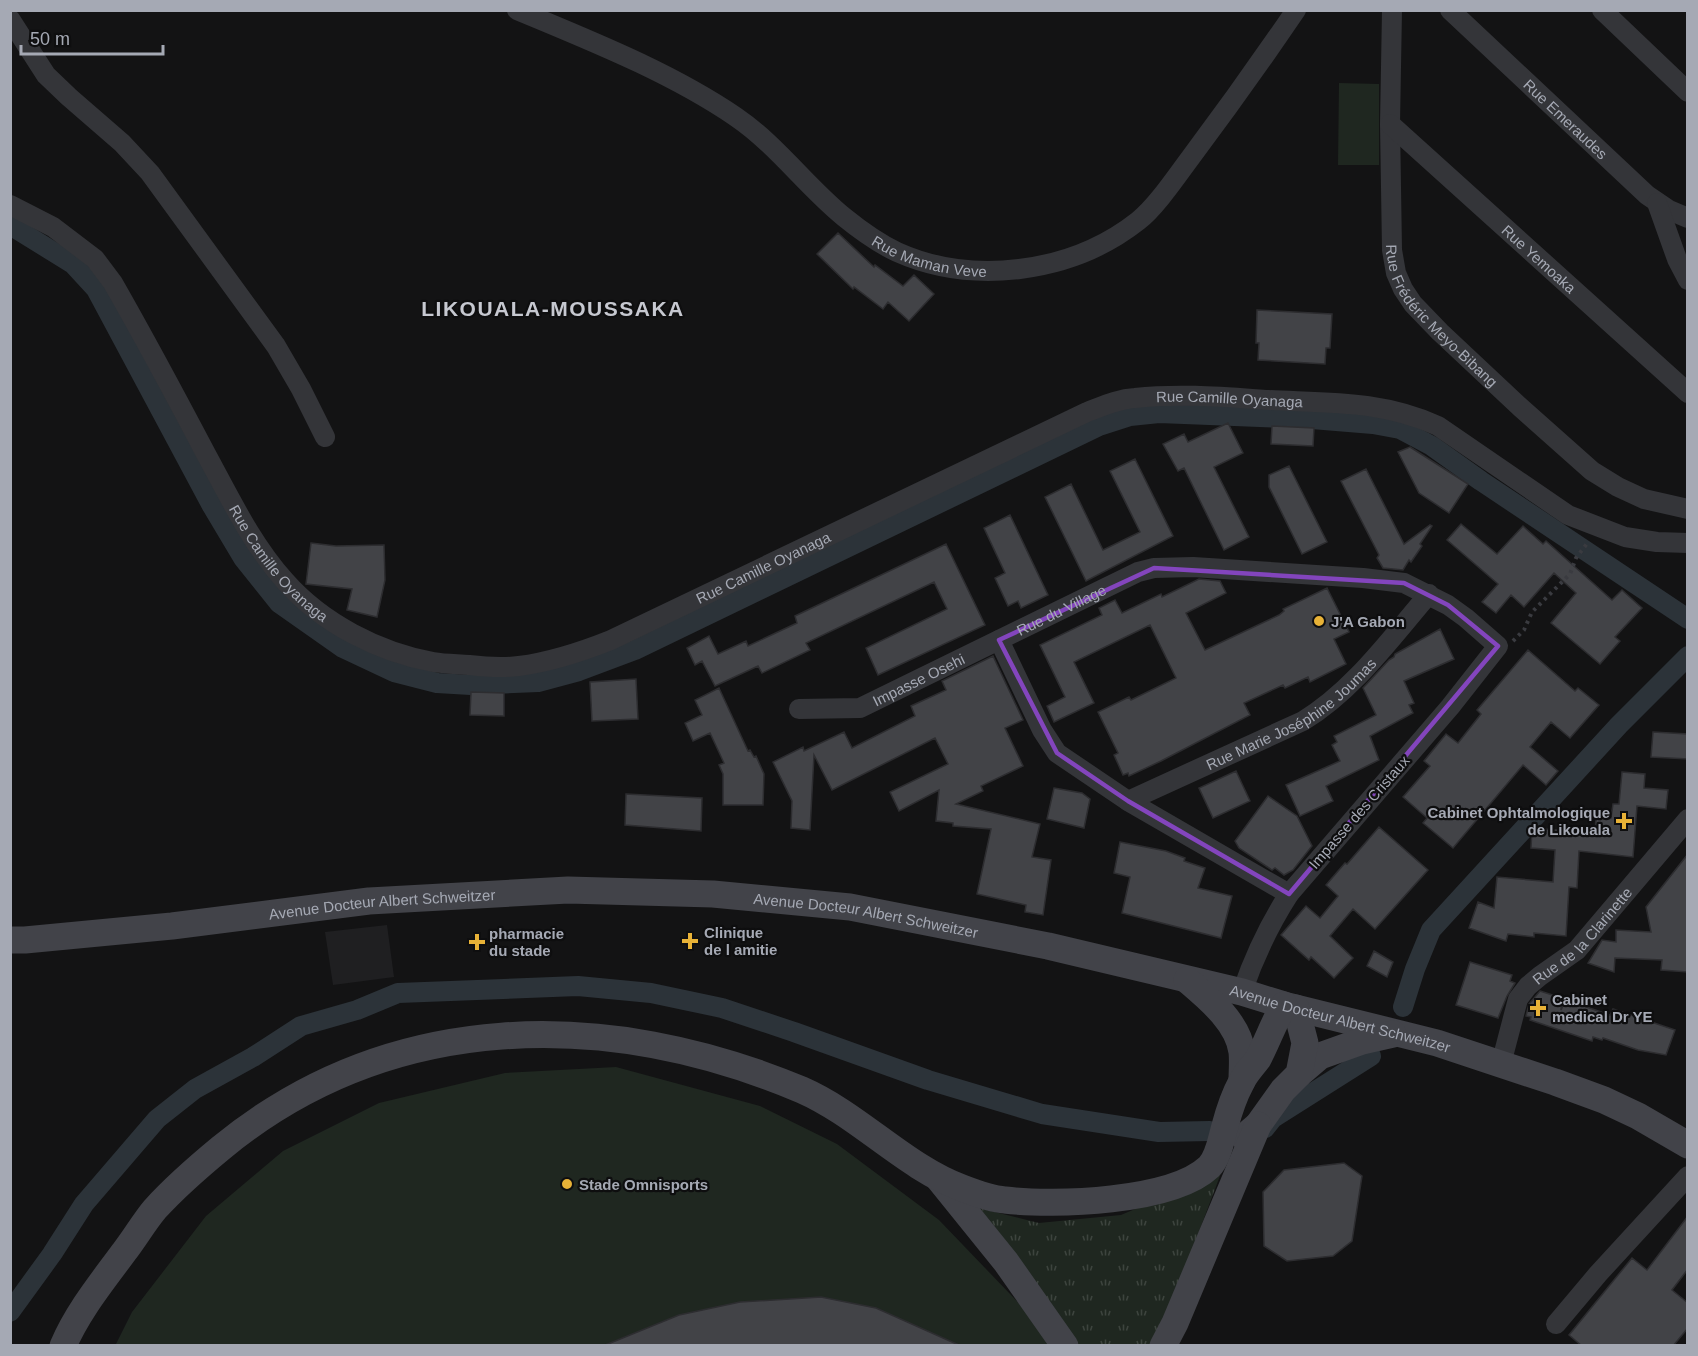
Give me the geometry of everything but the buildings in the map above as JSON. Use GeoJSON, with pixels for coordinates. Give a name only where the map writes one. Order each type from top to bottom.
{"type":"FeatureCollection","features":[{"type":"Feature","properties":{"kind":"main road","name":"Avenue Docteur Albert Schweitzer"},"geometry":{"type":"LineString","coordinates":[[10,940],[172,926],[369,901],[568,891],[701,893],[850,907],[1048,946],[1242,992],[1437,1043],[1604,1100],[1638,1116],[1688,1145]]}},
{"type":"Feature","properties":{"kind":"main road"},"geometry":{"type":"LineString","coordinates":[[1186,979],[1206,996],[1233,1029],[1242,1050],[1242,1081]]}},
{"type":"Feature","properties":{"kind":"main road"},"geometry":{"type":"LineString","coordinates":[[63,1346],[82,1309],[155,1209],[198,1167],[243,1130],[293,1097],[369,1062],[419,1047],[474,1039],[529,1035],[589,1035],[688,1052],[780,1082],[826,1102],[937,1178],[962,1188],[1001,1200],[1083,1202],[1140,1195],[1174,1186],[1209,1167],[1216,1156],[1228,1115],[1242,1081],[1290,1006]]}},
{"type":"Feature","properties":{"kind":"main road"},"geometry":{"type":"LineString","coordinates":[[1290,1006],[1305,1042],[1299,1074]]}},
{"type":"Feature","properties":{"kind":"main road"},"geometry":{"type":"LineString","coordinates":[[1163,1346],[1175,1323],[1258,1125],[1283,1090],[1320,1056],[1362,1041],[1395,1033]]}},
{"type":"Feature","properties":{"kind":"main road"},"geometry":{"type":"LineString","coordinates":[[1216,1156],[1258,1125]]}},
{"type":"Feature","properties":{"kind":"main road"},"geometry":{"type":"LineString","coordinates":[[937,1178],[1006,1262],[1065,1346]]}},
{"type":"Feature","properties":{"kind":"street","name":"Rue Maman Veve"},"geometry":{"type":"LineString","coordinates":[[517,10],[662,74],[711,101],[762,138],[842,216],[869,236],[897,252],[957,268],[1015,270],[1041,267],[1066,260],[1106,241],[1139,221],[1211,131],[1296,10]]}},
{"type":"Feature","properties":{"kind":"street","name":"Rue Frédéric Meyo-Bibang"},"geometry":{"type":"LineString","coordinates":[[1392,10],[1390,124],[1392,250],[1396,273],[1413,304],[1512,400],[1593,471],[1617,487],[1644,499],[1688,509]]}},
{"type":"Feature","properties":{"kind":"street","name":"Rue Emeraudes"},"geometry":{"type":"LineString","coordinates":[[1450,10],[1657,202],[1688,218]]}},
{"type":"Feature","properties":{"kind":"street"},"geometry":{"type":"LineString","coordinates":[[1602,10],[1688,92]]}},
{"type":"Feature","properties":{"kind":"street"},"geometry":{"type":"LineString","coordinates":[[10,19],[46,75],[122,143],[150,173],[276,346],[325,436]]}},
{"type":"Feature","properties":{"kind":"street","name":"Rue Yemoaka"},"geometry":{"type":"LineString","coordinates":[[1390,124],[1688,393]]}},
{"type":"Feature","properties":{"kind":"street"},"geometry":{"type":"LineString","coordinates":[[1657,202],[1677,260],[1688,280]]}},
{"type":"Feature","properties":{"kind":"street","name":"Rue Camille Oyanaga"},"geometry":{"type":"LineString","coordinates":[[10,205],[53,227],[95,259],[107,275],[137,324],[239,515],[264,555],[286,582],[311,606],[340,627],[372,643],[434,662],[492,667],[519,666],[579,653],[1087,412],[1134,398],[1209,396],[1356,404],[1415,415],[1438,426],[1568,515],[1625,537],[1657,542],[1688,543]]}},
{"type":"Feature","properties":{"kind":"street","name":"Rue du Village"},"geometry":{"type":"LineString","coordinates":[[1289,894],[1128,801],[1058,753],[1041,730],[999,640],[1138,572],[1154,568],[1193,567],[1363,578],[1404,583],[1429,594],[1466,618],[1498,646]]}},
{"type":"Feature","properties":{"kind":"street","name":"Rue Marie Joséphine Joumas"},"geometry":{"type":"LineString","coordinates":[[1128,801],[1303,721],[1323,709],[1341,694],[1429,594]]}},
{"type":"Feature","properties":{"kind":"street","name":"Impasse Osehi"},"geometry":{"type":"LineString","coordinates":[[799,709],[860,708],[999,640]]}},
{"type":"Feature","properties":{"kind":"street","name":"Impasse des Cristaux"},"geometry":{"type":"LineString","coordinates":[[1242,992],[1269,925],[1289,894],[1450,707],[1498,646]]}},
{"type":"Feature","properties":{"kind":"street","name":"Rue de la Clarinette"},"geometry":{"type":"LineString","coordinates":[[1502,1064],[1518,999],[1540,976],[1577,950],[1688,819]]}},
{"type":"Feature","properties":{"kind":"street"},"geometry":{"type":"LineString","coordinates":[[1556,1324],[1598,1274],[1688,1176]]}},
{"type":"Feature","properties":{"kind":"path"},"geometry":{"type":"LineString","coordinates":[[1498,646],[1515,639],[1524,630],[1532,612],[1570,574],[1576,558],[1587,545]]}},
{"type":"Feature","properties":{"kind":"highlighted area"},"geometry":{"type":"Polygon","coordinates":[[[1154,568],[1404,583],[1448,605],[1498,646],[1289,894],[1128,801],[1057,753],[999,640],[1154,568]]]}},
{"type":"Feature","properties":{"kind":"shaded area"},"geometry":{"type":"Polygon","coordinates":[[[387,925],[394,977],[333,985],[325,932],[387,925]]]}},
{"type":"Feature","properties":{"kind":"green space"},"geometry":{"type":"Polygon","coordinates":[[[1339,83],[1379,84],[1379,165],[1338,165],[1339,83]]]}},
{"type":"Feature","properties":{"kind":"green space","name":"Stade Omnisports"},"geometry":{"type":"Polygon","coordinates":[[[616,1067],[760,1106],[837,1144],[939,1220],[1059,1345],[115,1346],[132,1312],[206,1216],[283,1151],[379,1103],[505,1073],[616,1067]]]}},
{"type":"Feature","properties":{"kind":"green space"},"geometry":{"type":"Polygon","coordinates":[[[1221,1173],[1168,1314],[1150,1345],[1070,1345],[970,1206],[1039,1223],[1121,1215],[1221,1173]]]}},
{"type":"Feature","properties":{"kind":"waterway"},"geometry":{"type":"LineString","coordinates":[[10,225],[73,264],[96,289],[212,506],[243,558],[279,603],[343,648],[394,672],[437,683],[471,685],[538,682],[579,671],[635,650],[1099,426],[1130,416],[1159,413],[1312,419],[1373,424],[1400,429],[1432,446],[1688,619]]}},
{"type":"Feature","properties":{"kind":"waterway"},"geometry":{"type":"LineString","coordinates":[[1403,1007],[1431,930],[1619,725],[1688,656]]}},
{"type":"Feature","properties":{"kind":"waterway"},"geometry":{"type":"LineString","coordinates":[[10,1312],[52,1254],[84,1204],[157,1119],[195,1089],[253,1057],[301,1026],[357,1010],[398,993],[578,986],[651,993],[722,1008],[928,1080],[1042,1114],[1159,1132],[1210,1131]]}},
{"type":"Feature","properties":{"kind":"waterway"},"geometry":{"type":"LineString","coordinates":[[1265,1128],[1273,1118],[1371,1056]]}},
{"type":"Feature","properties":{"kind":"place","name":"J'A Gabon"},"geometry":{"type":"Point","coordinates":[1319,621]}},
{"type":"Feature","properties":{"kind":"place","name":"Cabinet Ophtalmologique de Likouala"},"geometry":{"type":"Point","coordinates":[1624,821]}},
{"type":"Feature","properties":{"kind":"place","name":"Clinique de l amitie"},"geometry":{"type":"Point","coordinates":[690,941]}},
{"type":"Feature","properties":{"kind":"place","name":"pharmacie du stade"},"geometry":{"type":"Point","coordinates":[477,942]}},
{"type":"Feature","properties":{"kind":"place","name":"Cabinet medical Dr YE"},"geometry":{"type":"Point","coordinates":[1538,1008]}},
{"type":"Feature","properties":{"kind":"place","name":"Stade Omnisports"},"geometry":{"type":"Point","coordinates":[567,1184]}},
{"type":"Feature","properties":{"kind":"district","name":"LIKOUALA-MOUSSAKA"},"geometry":{"type":"Point","coordinates":[553,308]}}]}
